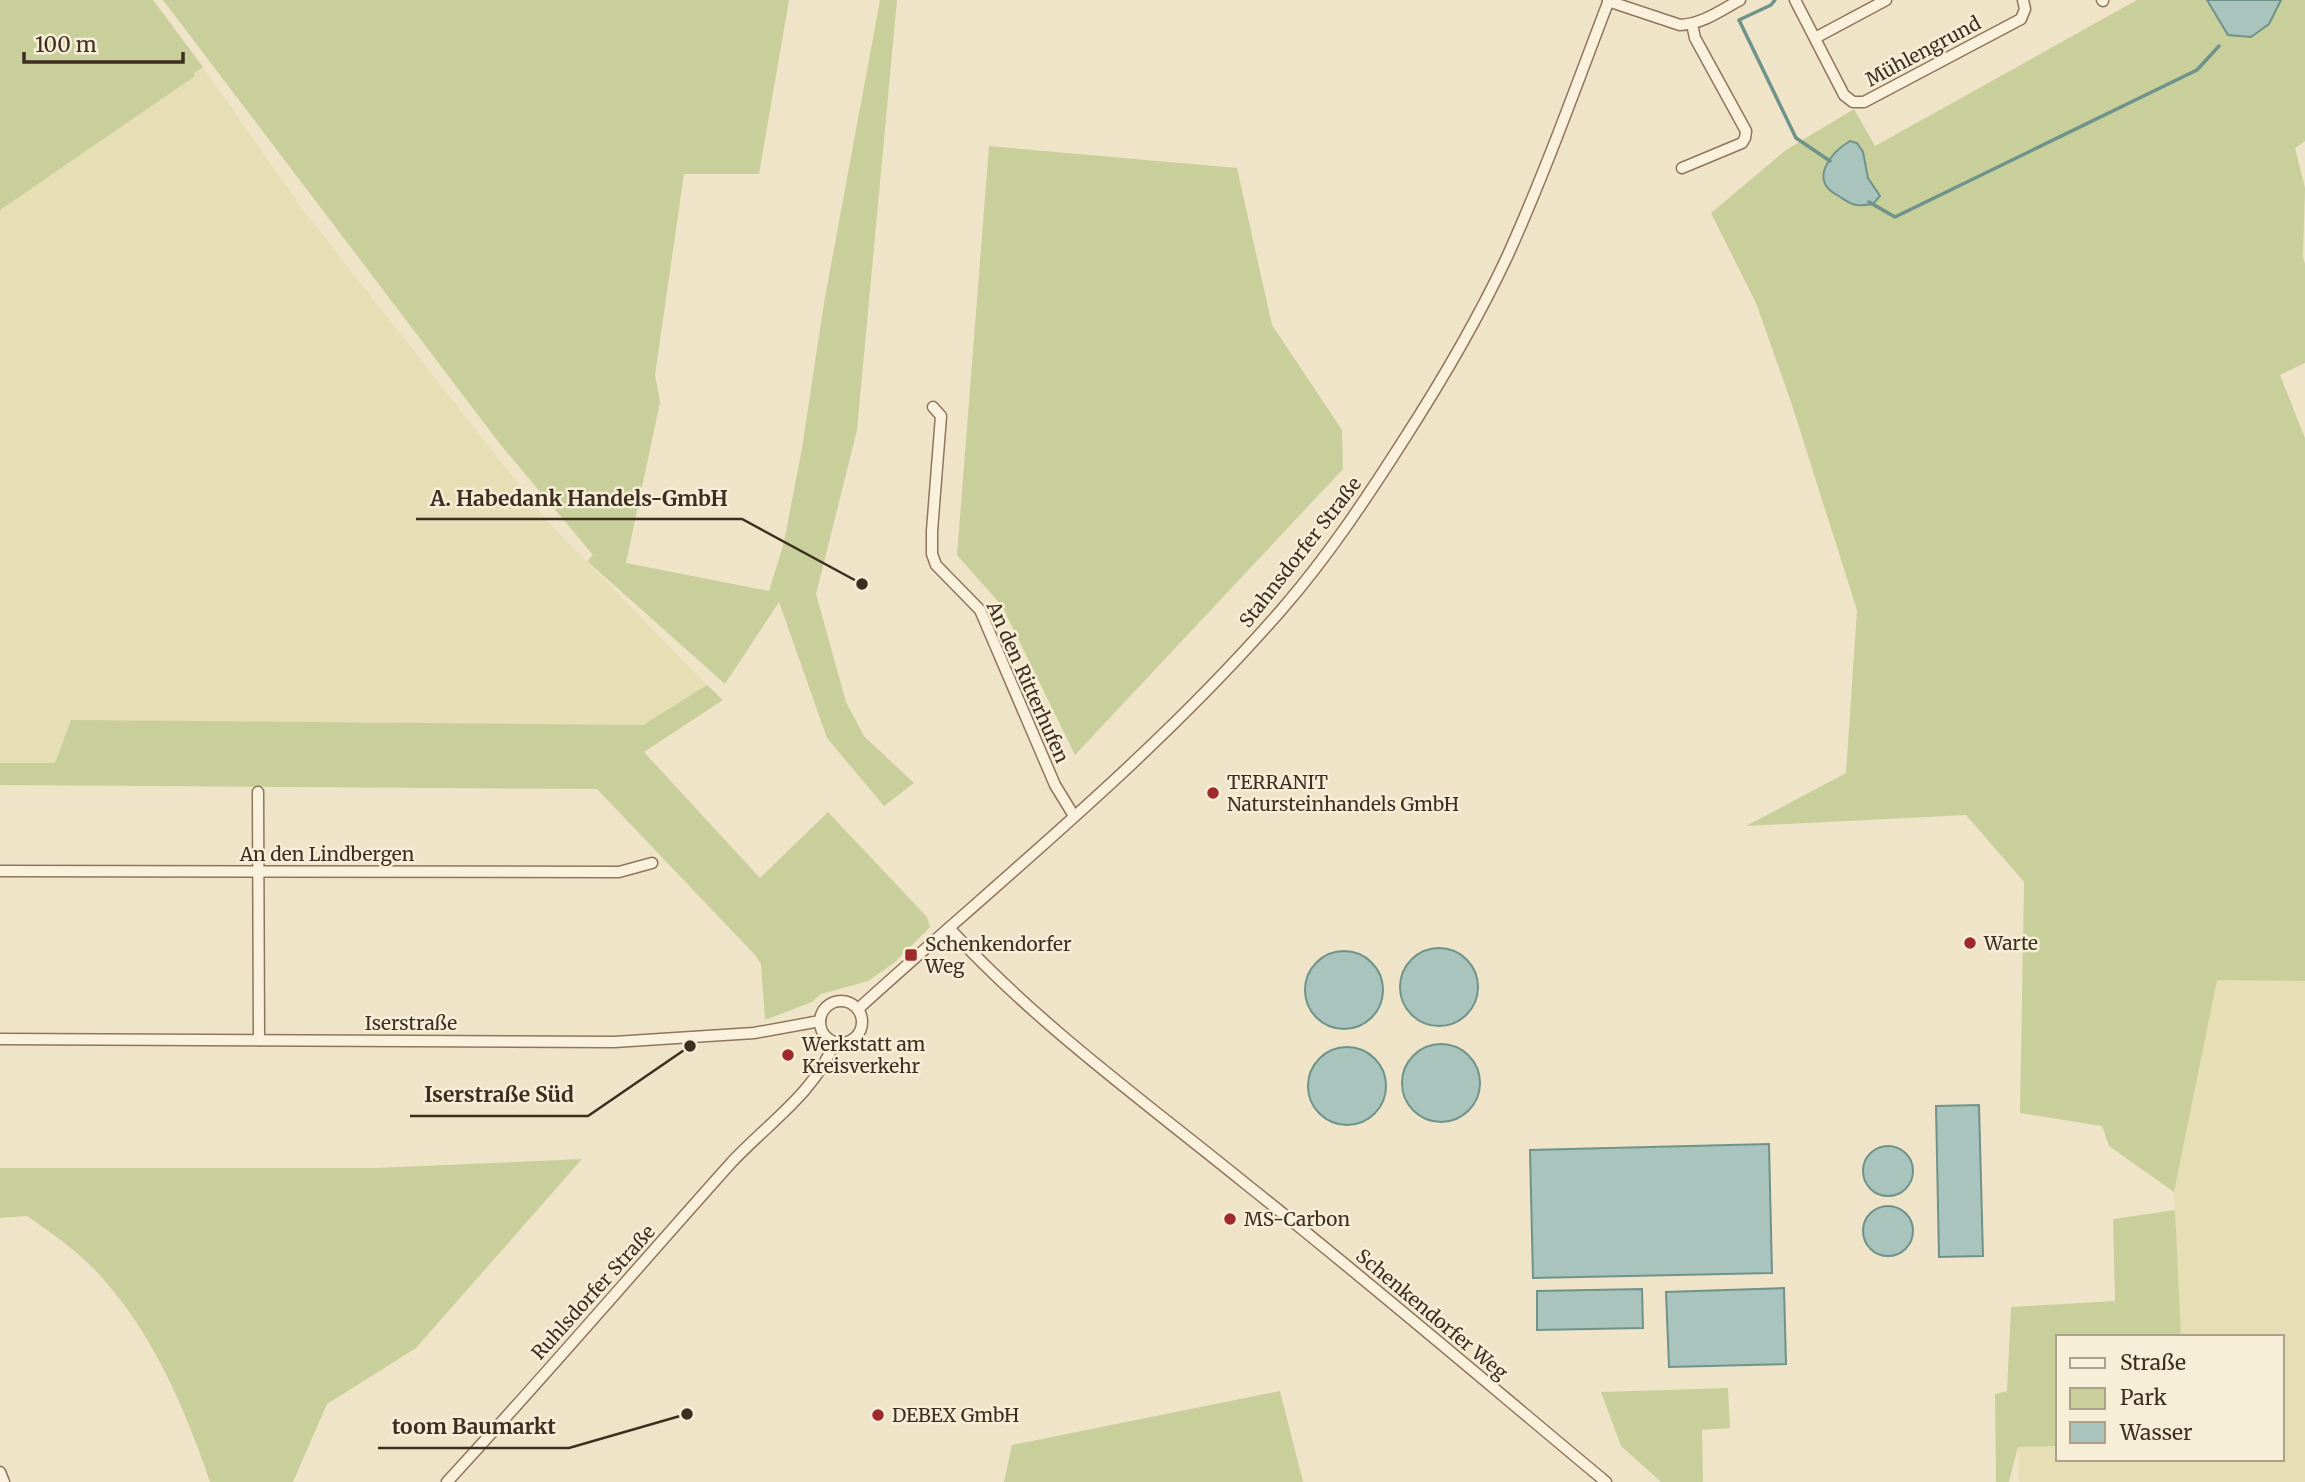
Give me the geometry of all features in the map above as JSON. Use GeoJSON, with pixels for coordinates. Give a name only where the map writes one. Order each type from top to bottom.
{"type":"FeatureCollection","features":[{"type":"Feature","properties":{"kind":"street"},"geometry":{"type":"LineString","coordinates":[[1609,1],[1631,5],[1670,23],[1692,24],[1740,0]]}},
{"type":"Feature","properties":{"kind":"street","name":"Mühlengrund"},"geometry":{"type":"LineString","coordinates":[[1796,0],[1844,95],[1853,102],[1864,102],[2021,19],[2025,9],[2023,0]]}},
{"type":"Feature","properties":{"kind":"street"},"geometry":{"type":"LineString","coordinates":[[1815,38],[1886,0]]}},
{"type":"Feature","properties":{"kind":"street","name":"Stahnsdorfer Straße"},"geometry":{"type":"LineString","coordinates":[[858,1009],[1185,714],[1285,606],[1371,492],[1434,393],[1501,268],[1531,201],[1609,1]]}},
{"type":"Feature","properties":{"kind":"street"},"geometry":{"type":"LineString","coordinates":[[1682,168],[1742,143],[1745,138],[1745,131],[1695,38],[1692,24]]}},
{"type":"Feature","properties":{"kind":"street","name":"An den Ritterhufen"},"geometry":{"type":"LineString","coordinates":[[933,407],[941,416],[932,554],[936,565],[980,610],[1055,785],[1074,816]]}},
{"type":"Feature","properties":{"kind":"street"},"geometry":{"type":"LineString","coordinates":[[258,792],[259,1040]]}},
{"type":"Feature","properties":{"kind":"street","name":"An den Lindbergen"},"geometry":{"type":"LineString","coordinates":[[0,871],[620,872],[652,863]]}},
{"type":"Feature","properties":{"kind":"street","name":"Schenkendorfer Weg"},"geometry":{"type":"LineString","coordinates":[[949,928],[1035,1014],[1365,1279],[1606,1482]]}},
{"type":"Feature","properties":{"kind":"street"},"geometry":{"type":"LineString","coordinates":[[835,1002],[848,1002],[858,1009],[862,1021],[860,1032],[851,1041],[834,1043],[823,1034],[820,1021],[824,1009],[835,1002]]}},
{"type":"Feature","properties":{"kind":"street","name":"Iserstraße"},"geometry":{"type":"LineString","coordinates":[[0,1039],[614,1042],[754,1033],[820,1021]]}},
{"type":"Feature","properties":{"kind":"street","name":"Ruhlsdorfer Straße"},"geometry":{"type":"LineString","coordinates":[[447,1482],[766,1127],[811,1085],[827,1061],[834,1043]]}},
{"type":"Feature","properties":{"kind":"street"},"geometry":{"type":"LineString","coordinates":[[0,1472],[4,1482]]}},
{"type":"Feature","properties":{"kind":"shaded area"},"geometry":{"type":"Polygon","coordinates":[[[203,67],[303,210],[548,522],[707,685],[643,725],[71,720],[55,763],[0,763],[0,209],[203,67]]]}},
{"type":"Feature","properties":{"kind":"shaded area"},"geometry":{"type":"Polygon","coordinates":[[[2217,980],[2305,981],[2305,1482],[2019,1482],[2018,1447],[2056,1446],[2056,1461],[2284,1461],[2284,1335],[2181,1335],[2174,1192],[2217,980]]]}},
{"type":"Feature","properties":{"kind":"green space"},"geometry":{"type":"Polygon","coordinates":[[[0,0],[153,0],[203,67],[194,73],[195,76],[0,210],[0,0]]]}},
{"type":"Feature","properties":{"kind":"green space"},"geometry":{"type":"Polygon","coordinates":[[[163,0],[789,0],[759,174],[684,174],[655,375],[660,402],[626,563],[769,591],[784,542],[802,448],[824,303],[880,0],[897,0],[857,430],[816,594],[846,702],[864,736],[914,783],[884,806],[827,738],[779,602],[725,684],[587,561],[593,555],[500,444],[163,0]]]}},
{"type":"Feature","properties":{"kind":"green space"},"geometry":{"type":"Polygon","coordinates":[[[2137,0],[2207,0],[2228,35],[2269,24],[2281,0],[2305,0],[2305,141],[2295,148],[2305,188],[2305,363],[2280,375],[2305,438],[2305,981],[2217,980],[2174,1192],[2109,1146],[2102,1126],[2020,1113],[2024,882],[1966,815],[1746,826],[1846,773],[1857,610],[1791,402],[1756,303],[1711,213],[1786,150],[1854,109],[1875,146],[2137,0]]]}},
{"type":"Feature","properties":{"kind":"green space"},"geometry":{"type":"Polygon","coordinates":[[[989,146],[1237,168],[1272,325],[1342,430],[1343,469],[1075,755],[1002,606],[957,555],[989,146]]]}},
{"type":"Feature","properties":{"kind":"green space"},"geometry":{"type":"Polygon","coordinates":[[[707,685],[723,700],[644,752],[760,878],[828,812],[927,917],[930,927],[894,963],[868,981],[821,994],[812,1002],[765,1020],[761,964],[755,955],[597,789],[0,785],[0,763],[55,763],[71,720],[643,725],[707,685]]]}},
{"type":"Feature","properties":{"kind":"green space"},"geometry":{"type":"Polygon","coordinates":[[[582,1159],[416,1348],[327,1404],[293,1482],[210,1482],[189,1425],[164,1370],[133,1317],[115,1293],[79,1255],[27,1216],[0,1218],[0,1168],[375,1168],[582,1159]]]}},
{"type":"Feature","properties":{"kind":"green space"},"geometry":{"type":"Polygon","coordinates":[[[2175,1210],[2181,1335],[2056,1335],[2056,1446],[2018,1447],[2009,1482],[1996,1482],[1995,1394],[2007,1391],[2011,1307],[2115,1301],[2113,1219],[2175,1210]]]}},
{"type":"Feature","properties":{"kind":"green space"},"geometry":{"type":"Polygon","coordinates":[[[1728,1388],[1730,1428],[1702,1430],[1703,1482],[1661,1482],[1621,1446],[1601,1392],[1728,1388]]]}},
{"type":"Feature","properties":{"kind":"green space"},"geometry":{"type":"Polygon","coordinates":[[[1280,1391],[1303,1482],[1004,1482],[1012,1445],[1280,1391]]]}},
{"type":"Feature","properties":{"kind":"water"},"geometry":{"type":"Polygon","coordinates":[[[2207,0],[2281,0],[2269,24],[2251,37],[2228,35],[2207,0]]]}},
{"type":"Feature","properties":{"kind":"water"},"geometry":{"type":"Polygon","coordinates":[[[1850,141],[1857,143],[1863,152],[1868,178],[1880,196],[1873,204],[1850,203],[1829,189],[1824,182],[1830,159],[1850,141]]]}},
{"type":"Feature","properties":{"kind":"water"},"geometry":{"type":"Polygon","coordinates":[[[1431,948],[1447,948],[1461,954],[1472,965],[1478,979],[1478,995],[1472,1009],[1461,1020],[1447,1026],[1431,1026],[1417,1020],[1406,1009],[1400,995],[1400,979],[1406,965],[1417,954],[1431,948]]]}},
{"type":"Feature","properties":{"kind":"water"},"geometry":{"type":"Polygon","coordinates":[[[1336,951],[1352,951],[1366,957],[1377,968],[1383,982],[1383,998],[1377,1012],[1366,1023],[1352,1029],[1336,1029],[1322,1023],[1311,1012],[1305,998],[1305,982],[1311,968],[1322,957],[1336,951]]]}},
{"type":"Feature","properties":{"kind":"water"},"geometry":{"type":"Polygon","coordinates":[[[1433,1044],[1449,1044],[1463,1050],[1474,1061],[1480,1075],[1480,1091],[1474,1105],[1463,1116],[1449,1122],[1433,1122],[1419,1116],[1408,1105],[1402,1091],[1402,1075],[1408,1061],[1419,1050],[1433,1044]]]}},
{"type":"Feature","properties":{"kind":"water"},"geometry":{"type":"Polygon","coordinates":[[[1339,1047],[1355,1047],[1369,1053],[1380,1064],[1386,1078],[1386,1094],[1380,1108],[1369,1119],[1355,1125],[1339,1125],[1325,1119],[1314,1108],[1308,1094],[1308,1078],[1314,1064],[1325,1053],[1339,1047]]]}},
{"type":"Feature","properties":{"kind":"water"},"geometry":{"type":"Polygon","coordinates":[[[1979,1105],[1983,1256],[1939,1257],[1936,1106],[1979,1105]]]}},
{"type":"Feature","properties":{"kind":"water"},"geometry":{"type":"Polygon","coordinates":[[[1769,1144],[1772,1273],[1533,1278],[1530,1150],[1769,1144]]]}},
{"type":"Feature","properties":{"kind":"water"},"geometry":{"type":"Polygon","coordinates":[[[1878,1147],[1898,1147],[1912,1161],[1912,1181],[1898,1195],[1878,1195],[1864,1181],[1864,1161],[1878,1147]]]}},
{"type":"Feature","properties":{"kind":"water"},"geometry":{"type":"Polygon","coordinates":[[[1878,1207],[1898,1207],[1912,1221],[1912,1241],[1898,1255],[1878,1255],[1864,1241],[1864,1221],[1878,1207]]]}},
{"type":"Feature","properties":{"kind":"water"},"geometry":{"type":"Polygon","coordinates":[[[1784,1288],[1786,1364],[1669,1367],[1666,1292],[1784,1288]]]}},
{"type":"Feature","properties":{"kind":"water"},"geometry":{"type":"Polygon","coordinates":[[[1642,1289],[1643,1328],[1537,1330],[1537,1291],[1642,1289]]]}},
{"type":"Feature","properties":{"kind":"waterway"},"geometry":{"type":"LineString","coordinates":[[1775,0],[1771,5],[1739,20],[1796,138],[1830,161]]}},
{"type":"Feature","properties":{"kind":"waterway"},"geometry":{"type":"LineString","coordinates":[[1869,202],[1895,217],[2197,70],[2219,46]]}},
{"type":"Feature","properties":{"kind":"place","name":"A. Habedank Handels-GmbH"},"geometry":{"type":"Point","coordinates":[862,584]}},
{"type":"Feature","properties":{"kind":"place","name":"TERRANIT Natursteinhandels GmbH"},"geometry":{"type":"Point","coordinates":[1213,793]}},
{"type":"Feature","properties":{"kind":"place","name":"Warte"},"geometry":{"type":"Point","coordinates":[1970,943]}},
{"type":"Feature","properties":{"kind":"place","name":"Schenkendorfer Weg"},"geometry":{"type":"Point","coordinates":[911,955]}},
{"type":"Feature","properties":{"kind":"place","name":"Iserstraße Süd"},"geometry":{"type":"Point","coordinates":[690,1046]}},
{"type":"Feature","properties":{"kind":"place","name":"Werkstatt am Kreisverkehr"},"geometry":{"type":"Point","coordinates":[788,1055]}},
{"type":"Feature","properties":{"kind":"place","name":"MS-Carbon"},"geometry":{"type":"Point","coordinates":[1230,1219]}},
{"type":"Feature","properties":{"kind":"place","name":"toom Baumarkt"},"geometry":{"type":"Point","coordinates":[687,1414]}},
{"type":"Feature","properties":{"kind":"place","name":"DEBEX GmbH"},"geometry":{"type":"Point","coordinates":[878,1415]}}]}
